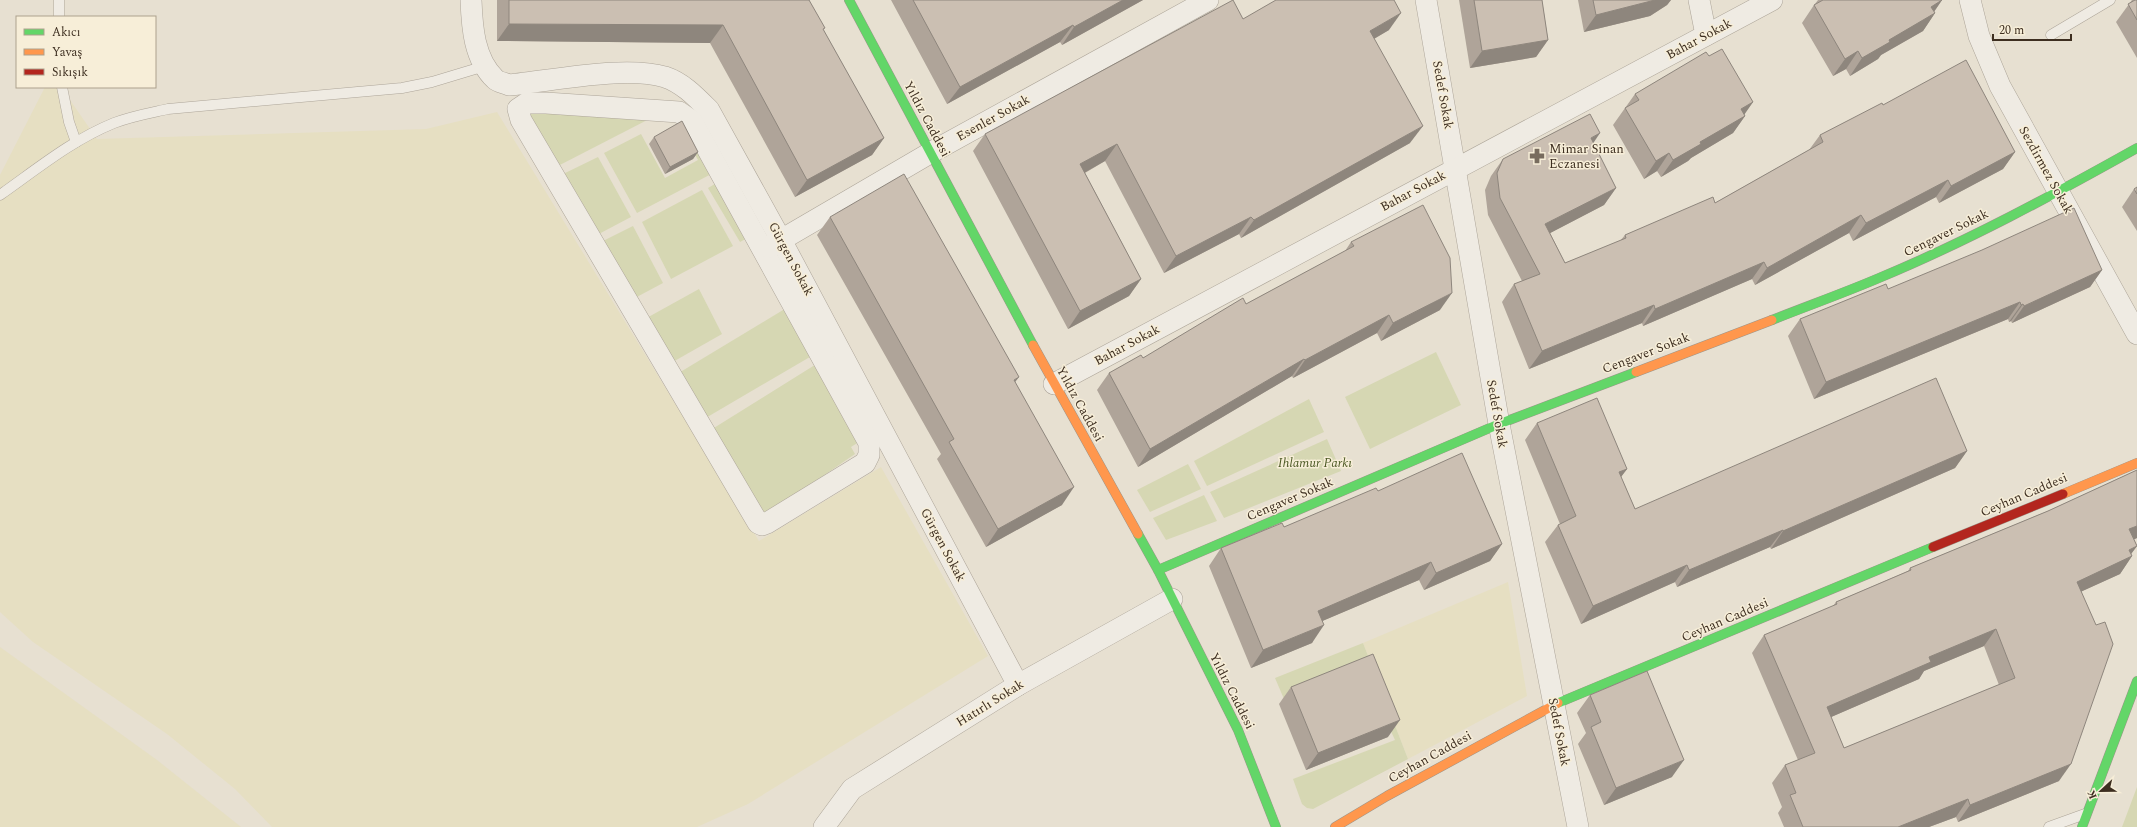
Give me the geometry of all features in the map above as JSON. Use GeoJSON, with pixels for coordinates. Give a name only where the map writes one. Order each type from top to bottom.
{"type":"FeatureCollection","features":[{"type":"Feature","properties":{"kind":"street","name":"Gürgen Sokak"},"geometry":{"type":"LineString","coordinates":[[471,0],[472,25],[477,46],[485,66],[496,79],[509,86],[627,72],[665,78],[692,92],[709,110],[722,132],[772,245],[1018,685]]}},
{"type":"Feature","properties":{"kind":"street","name":"Yıldız Caddesi"},"geometry":{"type":"LineString","coordinates":[[849,0],[1054,384],[1158,570],[1238,730],[1276,827]]}},
{"type":"Feature","properties":{"kind":"street","name":"Esenler Sokak"},"geometry":{"type":"LineString","coordinates":[[772,245],[930,153],[1208,0]]}},
{"type":"Feature","properties":{"kind":"street","name":"Sedef Sokak"},"geometry":{"type":"LineString","coordinates":[[1426,0],[1499,424],[1578,827]]}},
{"type":"Feature","properties":{"kind":"street"},"geometry":{"type":"LineString","coordinates":[[1699,0],[1706,35]]}},
{"type":"Feature","properties":{"kind":"street","name":"Bahar Sokak"},"geometry":{"type":"LineString","coordinates":[[1054,384],[1772,0]]}},
{"type":"Feature","properties":{"kind":"street","name":"Sezdirmez Sokak"},"geometry":{"type":"LineString","coordinates":[[1970,0],[1978,36],[2000,86],[2137,334]]}},
{"type":"Feature","properties":{"kind":"street"},"geometry":{"type":"LineString","coordinates":[[546,102],[679,112],[685,115],[699,132],[772,245],[869,443],[870,450],[865,463],[762,525],[758,523],[754,517],[525,127],[518,109],[527,104],[546,102]]}},
{"type":"Feature","properties":{"kind":"street","name":"Cengaver Sokak"},"geometry":{"type":"LineString","coordinates":[[1158,570],[1499,424],[1878,279],[1924,259],[2059,192],[2137,148]]}},
{"type":"Feature","properties":{"kind":"street","name":"Ceyhan Caddesi"},"geometry":{"type":"LineString","coordinates":[[1335,827],[1393,792],[1554,705],[2137,462]]}},
{"type":"Feature","properties":{"kind":"street","name":"Hatırlı Sokak"},"geometry":{"type":"LineString","coordinates":[[824,827],[852,790],[1018,685],[1172,599]]}},
{"type":"Feature","properties":{"kind":"street"},"geometry":{"type":"LineString","coordinates":[[2082,827],[2137,681]]}},
{"type":"Feature","properties":{"kind":"lane"},"geometry":{"type":"LineString","coordinates":[[59,0],[59,16]]}},
{"type":"Feature","properties":{"kind":"lane"},"geometry":{"type":"LineString","coordinates":[[2051,35],[2110,0]]}},
{"type":"Feature","properties":{"kind":"lane"},"geometry":{"type":"LineString","coordinates":[[0,195],[76,142],[116,123],[168,109],[402,88],[445,79],[485,66]]}},
{"type":"Feature","properties":{"kind":"lane"},"geometry":{"type":"LineString","coordinates":[[62,88],[69,122],[76,142]]}},
{"type":"Feature","properties":{"kind":"lane"},"geometry":{"type":"LineString","coordinates":[[2049,827],[2087,814]]}},
{"type":"Feature","properties":{"kind":"shaded area"},"geometry":{"type":"Polygon","coordinates":[[[44,88],[62,88],[97,139],[426,129],[497,112],[759,541],[881,467],[988,656],[748,804],[697,827],[272,827],[235,789],[167,734],[33,642],[0,612],[0,175],[44,88]]]}},
{"type":"Feature","properties":{"kind":"shaded area"},"geometry":{"type":"Polygon","coordinates":[[[1508,582],[1527,696],[1408,759],[1363,643],[1508,582]]]}},
{"type":"Feature","properties":{"kind":"shaded area"},"geometry":{"type":"Polygon","coordinates":[[[0,647],[157,760],[241,827],[0,827],[0,647]]]}},
{"type":"Feature","properties":{"kind":"green space"},"geometry":{"type":"Polygon","coordinates":[[[527,109],[657,115],[556,167],[527,109]]]}},
{"type":"Feature","properties":{"kind":"green space"},"geometry":{"type":"Polygon","coordinates":[[[677,123],[717,171],[637,213],[604,153],[641,134],[665,178],[698,160],[677,123]]]}},
{"type":"Feature","properties":{"kind":"green space"},"geometry":{"type":"Polygon","coordinates":[[[598,157],[631,217],[595,236],[559,176],[598,157]]]}},
{"type":"Feature","properties":{"kind":"green space"},"geometry":{"type":"Polygon","coordinates":[[[720,181],[751,236],[740,242],[708,188],[720,181]]]}},
{"type":"Feature","properties":{"kind":"green space"},"geometry":{"type":"Polygon","coordinates":[[[702,190],[733,246],[671,279],[642,222],[702,190]]]}},
{"type":"Feature","properties":{"kind":"green space"},"geometry":{"type":"Polygon","coordinates":[[[633,226],[663,283],[633,299],[599,243],[633,226]]]}},
{"type":"Feature","properties":{"kind":"green space"},"geometry":{"type":"Polygon","coordinates":[[[699,289],[722,334],[671,363],[643,320],[699,289]]]}},
{"type":"Feature","properties":{"kind":"green space"},"geometry":{"type":"Polygon","coordinates":[[[788,307],[815,354],[704,419],[677,374],[788,307]]]}},
{"type":"Feature","properties":{"kind":"green space"},"geometry":{"type":"Polygon","coordinates":[[[1436,352],[1461,405],[1370,449],[1345,397],[1436,352]]]}},
{"type":"Feature","properties":{"kind":"green space"},"geometry":{"type":"Polygon","coordinates":[[[818,363],[862,440],[851,447],[855,454],[762,518],[709,431],[818,363]]]}},
{"type":"Feature","properties":{"kind":"green space"},"geometry":{"type":"Polygon","coordinates":[[[1309,399],[1324,432],[1207,486],[1194,461],[1309,399]]]}},
{"type":"Feature","properties":{"kind":"green space","name":"Ihlamur Parkı"},"geometry":{"type":"Polygon","coordinates":[[[1327,439],[1341,471],[1224,518],[1210,492],[1327,439]]]}},
{"type":"Feature","properties":{"kind":"green space"},"geometry":{"type":"Polygon","coordinates":[[[1188,464],[1201,489],[1150,512],[1137,490],[1188,464]]]}},
{"type":"Feature","properties":{"kind":"green space"},"geometry":{"type":"Polygon","coordinates":[[[1204,495],[1217,521],[1166,540],[1153,518],[1204,495]]]}},
{"type":"Feature","properties":{"kind":"green space"},"geometry":{"type":"Polygon","coordinates":[[[1363,643],[1408,759],[1313,809],[1307,808],[1302,804],[1293,779],[1395,740],[1361,667],[1284,699],[1275,678],[1363,643]]]}},
{"type":"Feature","properties":{"kind":"green space"},"geometry":{"type":"Polygon","coordinates":[[[2137,787],[2137,827],[2122,827],[2137,787]]]}},
{"type":"Feature","properties":{"kind":"building"},"geometry":{"type":"Polygon","coordinates":[[[509,0],[809,0],[825,28],[823,29],[884,138],[807,180],[723,25],[509,24],[509,0]]]}},
{"type":"Feature","properties":{"kind":"building"},"geometry":{"type":"Polygon","coordinates":[[[913,0],[1123,0],[1074,27],[1073,25],[960,87],[913,0]]]}},
{"type":"Feature","properties":{"kind":"building"},"geometry":{"type":"Polygon","coordinates":[[[1233,0],[1243,19],[1276,0],[1394,0],[1401,13],[1370,31],[1423,126],[1254,220],[1251,217],[1176,256],[1117,144],[1080,164],[1141,279],[1080,311],[985,134],[1233,0]]]}},
{"type":"Feature","properties":{"kind":"building"},"geometry":{"type":"Polygon","coordinates":[[[1474,0],[1542,0],[1548,40],[1482,51],[1474,0]]]}},
{"type":"Feature","properties":{"kind":"building"},"geometry":{"type":"Polygon","coordinates":[[[1593,0],[1655,0],[1596,15],[1593,0]]]}},
{"type":"Feature","properties":{"kind":"building"},"geometry":{"type":"Polygon","coordinates":[[[1823,0],[1942,0],[1931,7],[1935,13],[1889,40],[1890,42],[1862,58],[1858,51],[1845,59],[1814,5],[1823,0]]]}},
{"type":"Feature","properties":{"kind":"building"},"geometry":{"type":"Polygon","coordinates":[[[2137,0],[2137,20],[2128,4],[2137,0]]]}},
{"type":"Feature","properties":{"kind":"building"},"geometry":{"type":"Polygon","coordinates":[[[1722,49],[1753,102],[1741,109],[1745,116],[1700,142],[1701,144],[1673,160],[1669,153],[1656,161],[1625,108],[1639,100],[1635,94],[1706,52],[1709,56],[1722,49]]]}},
{"type":"Feature","properties":{"kind":"building"},"geometry":{"type":"Polygon","coordinates":[[[1966,60],[2015,152],[1951,186],[1948,180],[1866,223],[1861,215],[1767,268],[1764,262],[1655,309],[1654,305],[1542,351],[1514,284],[1540,274],[1500,198],[1497,173],[1503,159],[1590,114],[1600,133],[1591,138],[1616,188],[1545,224],[1565,263],[1626,238],[1625,235],[1713,197],[1715,203],[1823,142],[1820,135],[1882,103],[1883,105],[1966,60]]]}},
{"type":"Feature","properties":{"kind":"building"},"geometry":{"type":"Polygon","coordinates":[[[682,121],[698,152],[670,167],[654,137],[682,121]]]}},
{"type":"Feature","properties":{"kind":"building"},"geometry":{"type":"Polygon","coordinates":[[[904,174],[1019,377],[1014,380],[1074,487],[998,529],[949,442],[954,439],[830,217],[904,174]]]}},
{"type":"Feature","properties":{"kind":"building"},"geometry":{"type":"Polygon","coordinates":[[[2137,187],[2137,194],[2134,189],[2137,187]]]}},
{"type":"Feature","properties":{"kind":"building"},"geometry":{"type":"Polygon","coordinates":[[[1423,205],[1450,258],[1452,293],[1393,323],[1389,315],[1305,360],[1304,359],[1150,449],[1109,373],[1141,355],[1143,358],[1243,298],[1246,304],[1354,246],[1351,242],[1423,205]]]}},
{"type":"Feature","properties":{"kind":"building"},"geometry":{"type":"Polygon","coordinates":[[[2074,208],[2102,270],[2024,306],[2023,304],[2021,305],[2020,302],[1826,382],[1800,319],[1886,284],[1888,289],[1982,250],[2074,208]]]}},
{"type":"Feature","properties":{"kind":"building"},"geometry":{"type":"Polygon","coordinates":[[[1936,378],[1967,451],[1689,570],[1687,565],[1593,606],[1558,525],[1576,516],[1537,423],[1597,398],[1627,469],[1619,472],[1635,509],[1936,378]]]}},
{"type":"Feature","properties":{"kind":"building"},"geometry":{"type":"Polygon","coordinates":[[[1462,453],[1502,544],[1436,573],[1431,562],[1318,611],[1324,625],[1263,650],[1221,548],[1282,523],[1284,527],[1376,488],[1378,491],[1462,453]]]}},
{"type":"Feature","properties":{"kind":"building"},"geometry":{"type":"Polygon","coordinates":[[[2137,470],[2137,526],[2129,529],[2137,546],[2129,550],[2132,556],[2077,582],[2096,625],[2105,622],[2113,644],[2071,764],[1970,805],[1968,799],[1898,827],[1803,827],[1790,795],[1796,793],[1785,765],[1815,753],[1764,635],[1837,604],[1836,602],[1911,570],[1910,568],[2048,511],[2137,470]],[[1996,629],[1929,657],[1931,662],[1827,707],[1844,748],[2015,678],[1996,629]]]}},
{"type":"Feature","properties":{"kind":"building"},"geometry":{"type":"Polygon","coordinates":[[[1373,654],[1400,720],[1318,753],[1291,687],[1373,654]]]}},
{"type":"Feature","properties":{"kind":"building"},"geometry":{"type":"Polygon","coordinates":[[[1647,671],[1684,760],[1616,788],[1591,727],[1601,722],[1590,695],[1647,671]]]}},
{"type":"Feature","properties":{"kind":"traffic: fast"},"geometry":{"type":"LineString","coordinates":[[849,0],[1033,345]]}},
{"type":"Feature","properties":{"kind":"traffic: fast"},"geometry":{"type":"LineString","coordinates":[[1772,320],[1866,284],[1945,249],[2042,200],[2137,148]]}},
{"type":"Feature","properties":{"kind":"traffic: fast"},"geometry":{"type":"LineString","coordinates":[[1158,570],[1499,424],[1636,372]]}},
{"type":"Feature","properties":{"kind":"traffic: fast"},"geometry":{"type":"LineString","coordinates":[[1138,534],[1158,570],[1238,730],[1276,827]]}},
{"type":"Feature","properties":{"kind":"traffic: fast"},"geometry":{"type":"LineString","coordinates":[[1558,703],[1933,547]]}},
{"type":"Feature","properties":{"kind":"traffic: fast"},"geometry":{"type":"LineString","coordinates":[[2082,827],[2137,681]]}},
{"type":"Feature","properties":{"kind":"traffic: slow"},"geometry":{"type":"LineString","coordinates":[[1636,372],[1772,320]]}},
{"type":"Feature","properties":{"kind":"traffic: slow"},"geometry":{"type":"LineString","coordinates":[[1033,345],[1138,534]]}},
{"type":"Feature","properties":{"kind":"traffic: slow"},"geometry":{"type":"LineString","coordinates":[[2063,494],[2137,463]]}},
{"type":"Feature","properties":{"kind":"traffic: slow"},"geometry":{"type":"LineString","coordinates":[[1335,827],[1387,796],[1558,703]]}},
{"type":"Feature","properties":{"kind":"traffic: jam"},"geometry":{"type":"LineString","coordinates":[[1933,547],[2063,494]]}},
{"type":"Feature","properties":{"kind":"place","name":"Mimar Sinan Eczanesi"},"geometry":{"type":"Point","coordinates":[1537,156]}}]}
